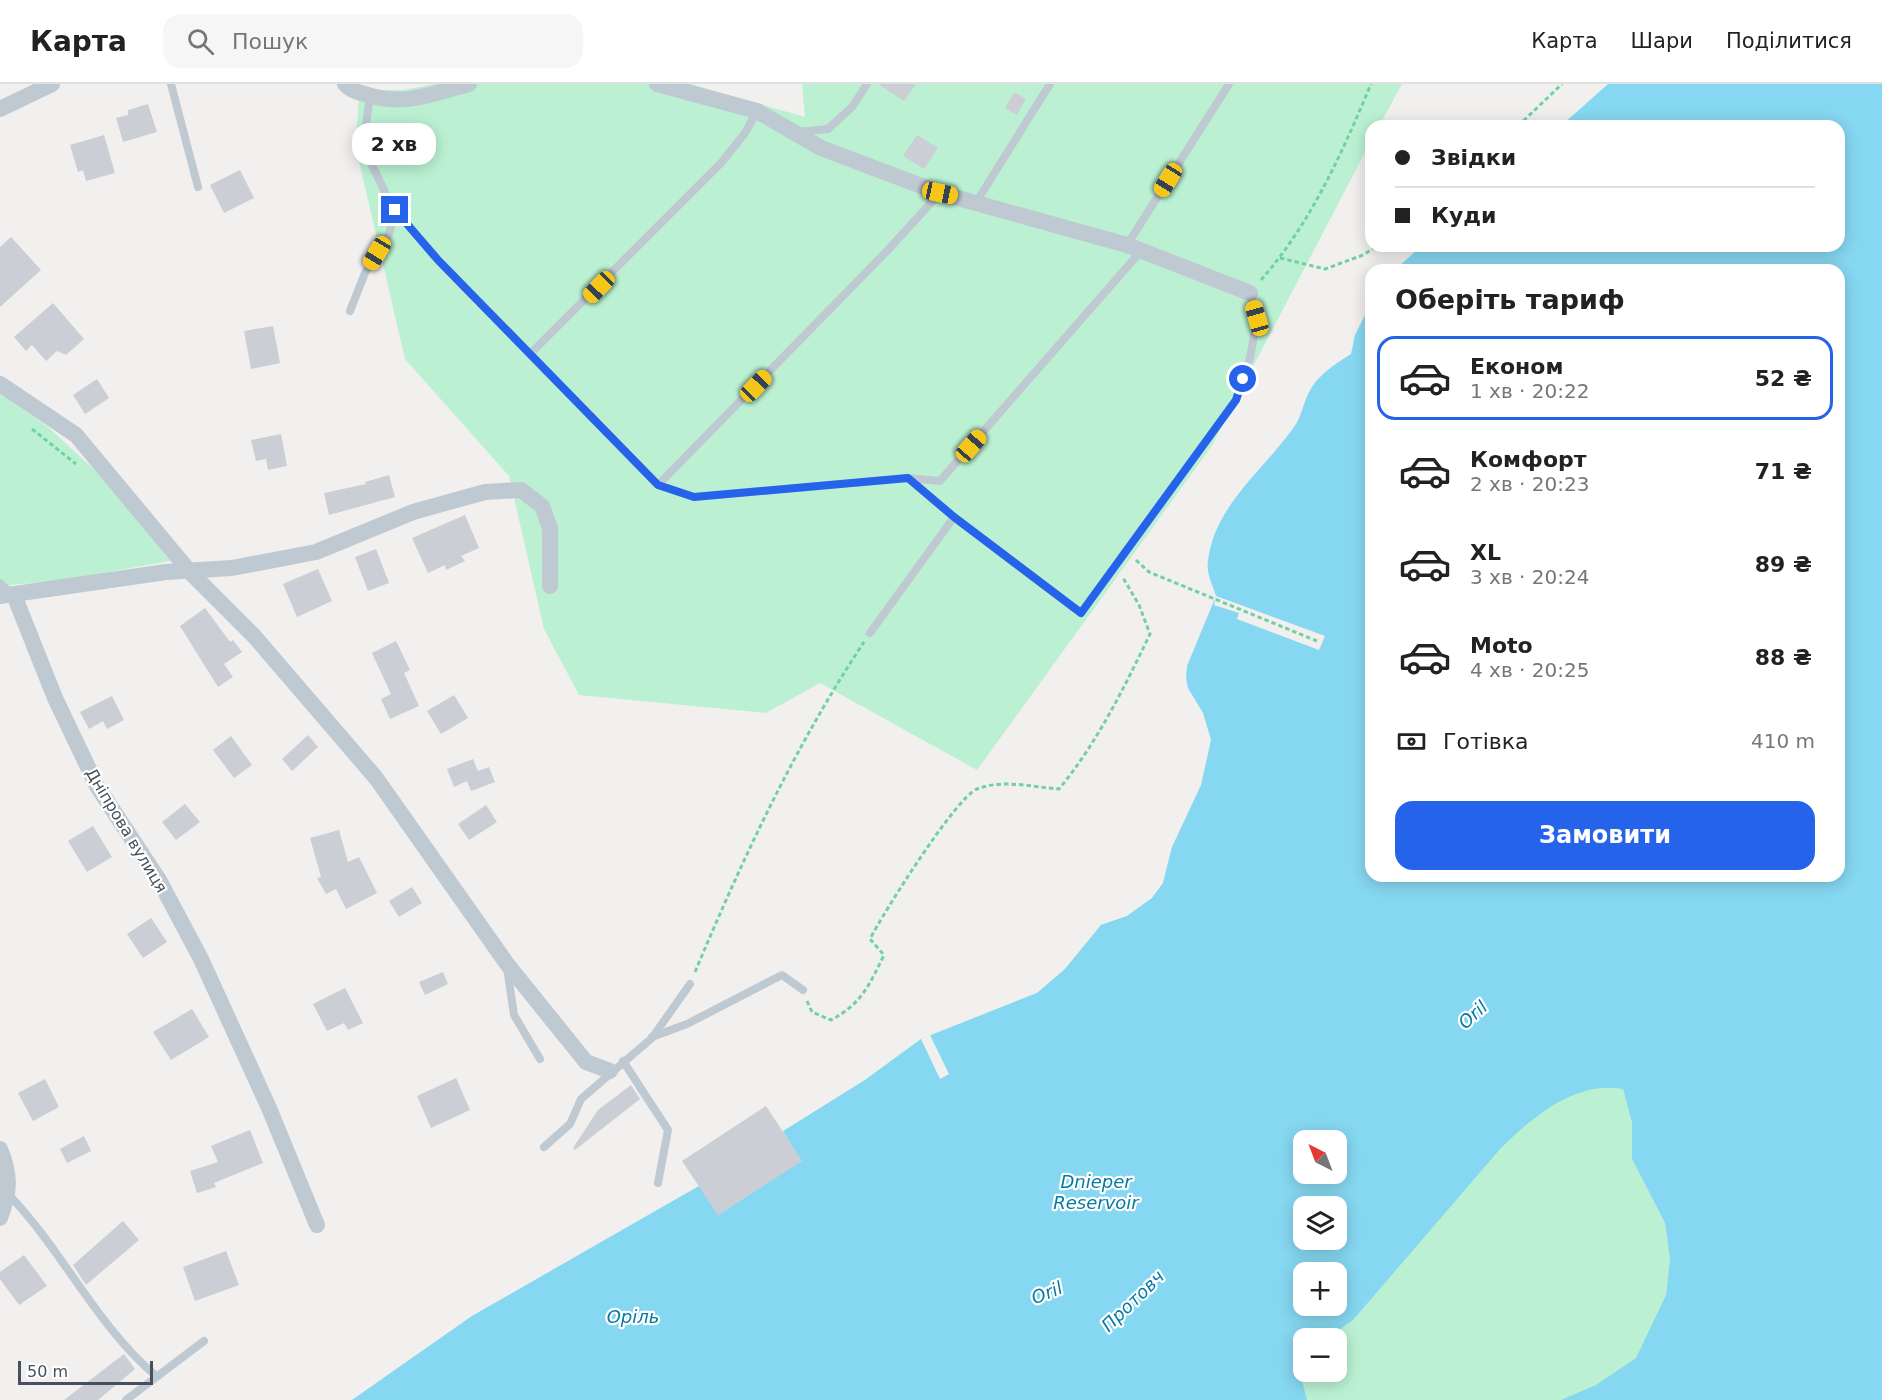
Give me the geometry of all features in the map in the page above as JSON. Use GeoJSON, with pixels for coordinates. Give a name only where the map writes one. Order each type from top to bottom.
{"type":"FeatureCollection","features":[{"type":"Feature","properties":{"kind":"street"},"geometry":{"type":"LineString","coordinates":[[0,109],[52,84]]}},
{"type":"Feature","properties":{"kind":"street"},"geometry":{"type":"LineString","coordinates":[[345,84],[349,89],[370,96],[401,101],[469,84]]}},
{"type":"Feature","properties":{"kind":"street"},"geometry":{"type":"LineString","coordinates":[[657,84],[757,111],[797,132],[821,148],[940,193],[977,201],[1134,248],[1250,292]]}},
{"type":"Feature","properties":{"kind":"street"},"geometry":{"type":"LineString","coordinates":[[0,384],[76,435],[190,572],[254,636],[376,778],[507,964],[586,1062],[617,1066]]}},
{"type":"Feature","properties":{"kind":"street"},"geometry":{"type":"LineString","coordinates":[[7,596],[166,572],[232,568],[316,552],[413,513],[485,492],[520,490],[542,506],[550,528],[550,585]]}},
{"type":"Feature","properties":{"kind":"street","name":"Дніпрова вулиця"},"geometry":{"type":"LineString","coordinates":[[7,596],[97,786],[159,880],[201,959],[269,1108],[317,1225]]}},
{"type":"Feature","properties":{"kind":"street"},"geometry":{"type":"LineString","coordinates":[[0,1149],[9,1179],[9,1195],[0,1218]]}},
{"type":"Feature","properties":{"kind":"lane"},"geometry":{"type":"LineString","coordinates":[[171,84],[198,187]]}},
{"type":"Feature","properties":{"kind":"lane"},"geometry":{"type":"LineString","coordinates":[[797,132],[828,129],[852,107],[867,84]]}},
{"type":"Feature","properties":{"kind":"lane"},"geometry":{"type":"LineString","coordinates":[[977,201],[1050,84]]}},
{"type":"Feature","properties":{"kind":"lane"},"geometry":{"type":"LineString","coordinates":[[370,96],[363,146],[395,210],[438,260],[658,485],[694,497],[908,478],[940,481],[1134,248],[1229,84]]}},
{"type":"Feature","properties":{"kind":"lane"},"geometry":{"type":"LineString","coordinates":[[530,354],[721,163],[745,133],[757,111]]}},
{"type":"Feature","properties":{"kind":"lane"},"geometry":{"type":"LineString","coordinates":[[658,485],[886,252],[940,193]]}},
{"type":"Feature","properties":{"kind":"lane"},"geometry":{"type":"LineString","coordinates":[[350,311],[365,273],[389,234],[395,210]]}},
{"type":"Feature","properties":{"kind":"lane"},"geometry":{"type":"LineString","coordinates":[[908,478],[954,517],[1081,613],[1236,400],[1250,358],[1257,318],[1250,292]]}},
{"type":"Feature","properties":{"kind":"lane"},"geometry":{"type":"LineString","coordinates":[[870,633],[954,517]]}},
{"type":"Feature","properties":{"kind":"lane"},"geometry":{"type":"LineString","coordinates":[[0,583],[7,596]]}},
{"type":"Feature","properties":{"kind":"lane"},"geometry":{"type":"LineString","coordinates":[[507,964],[514,1015],[540,1059]]}},
{"type":"Feature","properties":{"kind":"lane"},"geometry":{"type":"LineString","coordinates":[[652,1038],[687,1024],[782,975],[803,990]]}},
{"type":"Feature","properties":{"kind":"lane"},"geometry":{"type":"LineString","coordinates":[[544,1147],[570,1124],[581,1099],[652,1038],[690,984]]}},
{"type":"Feature","properties":{"kind":"lane"},"geometry":{"type":"LineString","coordinates":[[617,1066],[668,1130],[658,1183]]}},
{"type":"Feature","properties":{"kind":"lane"},"geometry":{"type":"LineString","coordinates":[[9,1195],[41,1231],[94,1307],[128,1349],[156,1376]]}},
{"type":"Feature","properties":{"kind":"lane"},"geometry":{"type":"LineString","coordinates":[[126,1400],[204,1341]]}},
{"type":"Feature","properties":{"kind":"path"},"geometry":{"type":"LineString","coordinates":[[1250,292],[1281,258],[1342,153],[1371,84]]}},
{"type":"Feature","properties":{"kind":"path"},"geometry":{"type":"LineString","coordinates":[[1524,120],[1562,84]]}},
{"type":"Feature","properties":{"kind":"path"},"geometry":{"type":"LineString","coordinates":[[1281,258],[1325,269],[1365,251]]}},
{"type":"Feature","properties":{"kind":"path"},"geometry":{"type":"LineString","coordinates":[[26,424],[80,468]]}},
{"type":"Feature","properties":{"kind":"path"},"geometry":{"type":"LineString","coordinates":[[1125,551],[1149,572],[1317,642]]}},
{"type":"Feature","properties":{"kind":"path"},"geometry":{"type":"LineString","coordinates":[[803,990],[812,1012],[831,1020],[851,1010],[872,980],[884,955],[870,939],[881,917],[942,827],[974,790],[1000,784],[1059,789],[1078,766],[1126,683],[1149,634],[1139,605],[1115,564]]}},
{"type":"Feature","properties":{"kind":"path"},"geometry":{"type":"LineString","coordinates":[[690,984],[765,812],[828,699],[870,633]]}},
{"type":"Feature","properties":{"kind":"green space"},"geometry":{"type":"Polygon","coordinates":[[[434,84],[691,84],[805,117],[802,84],[1402,84],[1382,120],[1365,120],[1365,152],[1211,447],[977,770],[820,683],[766,713],[579,695],[544,629],[509,476],[405,359],[355,144],[360,90],[403,90],[434,84]]]}},
{"type":"Feature","properties":{"kind":"green space"},"geometry":{"type":"Polygon","coordinates":[[[0,393],[48,427],[101,476],[170,561],[64,580],[0,586],[0,393]]]}},
{"type":"Feature","properties":{"kind":"green space"},"geometry":{"type":"Polygon","coordinates":[[[1172,847],[1623,1089],[1632,1123],[1632,1159],[1665,1223],[1670,1259],[1666,1295],[1652,1329],[1655,1400],[352,1400],[472,1316],[699,1186],[865,1080],[921,1039],[1037,993],[1065,969],[1101,925],[1127,916],[1152,898],[1163,883],[1172,847]]]}},
{"type":"Feature","properties":{"kind":"water","name":"Dnieper Reservoir"},"geometry":{"type":"Polygon","coordinates":[[[1608,84],[1882,84],[1882,1400],[1561,1400],[1596,1385],[1636,1358],[1666,1295],[1670,1259],[1665,1223],[1632,1159],[1632,1123],[1623,1089],[1605,1088],[1588,1090],[1572,1096],[1541,1113],[1527,1124],[1501,1148],[1353,1320],[1341,1328],[1293,1328],[1293,1382],[1302,1382],[1307,1400],[352,1400],[472,1316],[699,1186],[718,1215],[801,1161],[783,1131],[865,1080],[921,1039],[1037,993],[1065,969],[1101,925],[1127,916],[1152,898],[1163,883],[1172,847],[1201,785],[1211,740],[1203,713],[1188,688],[1186,678],[1187,666],[1216,596],[1208,566],[1212,541],[1230,506],[1294,427],[1316,381],[1326,371],[1351,354],[1355,335],[1365,315],[1365,882],[1845,882],[1845,264],[1402,264],[1414,252],[1845,252],[1845,120],[1568,120],[1608,84]]]}},
{"type":"Feature","properties":{"kind":"pier"},"geometry":{"type":"Polygon","coordinates":[[[1216,596],[1325,636],[1319,650],[1237,619],[1239,613],[1214,605],[1216,596]]]}},
{"type":"Feature","properties":{"kind":"pier"},"geometry":{"type":"Polygon","coordinates":[[[930,1035],[949,1074],[940,1079],[921,1039],[930,1035]]]}},
{"type":"Feature","properties":{"kind":"building"},"geometry":{"type":"Polygon","coordinates":[[[878,84],[916,84],[904,101],[878,84]]]}},
{"type":"Feature","properties":{"kind":"building"},"geometry":{"type":"Polygon","coordinates":[[[1014,92],[1026,99],[1017,115],[1005,108],[1014,92]]]}},
{"type":"Feature","properties":{"kind":"building"},"geometry":{"type":"Polygon","coordinates":[[[148,104],[157,132],[123,142],[116,118],[128,115],[128,110],[148,104]]]}},
{"type":"Feature","properties":{"kind":"building"},"geometry":{"type":"Polygon","coordinates":[[[104,135],[115,173],[86,181],[83,170],[78,172],[70,145],[104,135]]]}},
{"type":"Feature","properties":{"kind":"building"},"geometry":{"type":"Polygon","coordinates":[[[917,135],[938,148],[924,169],[903,156],[917,135]]]}},
{"type":"Feature","properties":{"kind":"building"},"geometry":{"type":"Polygon","coordinates":[[[240,170],[254,198],[224,213],[210,185],[240,170]]]}},
{"type":"Feature","properties":{"kind":"building"},"geometry":{"type":"Polygon","coordinates":[[[11,237],[41,270],[0,307],[0,247],[11,237]]]}},
{"type":"Feature","properties":{"kind":"building"},"geometry":{"type":"Polygon","coordinates":[[[53,303],[84,339],[66,355],[57,351],[46,361],[32,345],[26,351],[14,337],[53,303]]]}},
{"type":"Feature","properties":{"kind":"building"},"geometry":{"type":"Polygon","coordinates":[[[273,326],[280,363],[251,369],[244,331],[273,326]]]}},
{"type":"Feature","properties":{"kind":"building"},"geometry":{"type":"Polygon","coordinates":[[[97,379],[109,398],[85,414],[73,395],[97,379]]]}},
{"type":"Feature","properties":{"kind":"building"},"geometry":{"type":"Polygon","coordinates":[[[281,434],[287,466],[268,470],[266,459],[256,461],[251,440],[281,434]]]}},
{"type":"Feature","properties":{"kind":"building"},"geometry":{"type":"Polygon","coordinates":[[[389,475],[395,497],[329,515],[324,493],[366,484],[365,482],[389,475]]]}},
{"type":"Feature","properties":{"kind":"building"},"geometry":{"type":"Polygon","coordinates":[[[465,515],[479,548],[461,556],[465,561],[446,570],[445,565],[428,573],[412,538],[465,515]]]}},
{"type":"Feature","properties":{"kind":"building"},"geometry":{"type":"Polygon","coordinates":[[[376,549],[389,583],[368,591],[355,557],[376,549]]]}},
{"type":"Feature","properties":{"kind":"building"},"geometry":{"type":"Polygon","coordinates":[[[318,569],[332,601],[297,617],[283,584],[318,569]]]}},
{"type":"Feature","properties":{"kind":"building"},"geometry":{"type":"Polygon","coordinates":[[[205,608],[230,642],[233,640],[242,652],[224,664],[233,677],[218,687],[180,626],[205,608]]]}},
{"type":"Feature","properties":{"kind":"building"},"geometry":{"type":"Polygon","coordinates":[[[396,641],[410,670],[404,673],[419,706],[390,719],[381,699],[391,694],[372,653],[396,641]]]}},
{"type":"Feature","properties":{"kind":"building"},"geometry":{"type":"Polygon","coordinates":[[[454,695],[468,718],[441,734],[427,711],[454,695]]]}},
{"type":"Feature","properties":{"kind":"building"},"geometry":{"type":"Polygon","coordinates":[[[112,696],[124,720],[107,729],[103,721],[89,729],[80,712],[112,696]]]}},
{"type":"Feature","properties":{"kind":"building"},"geometry":{"type":"Polygon","coordinates":[[[308,735],[318,747],[292,771],[282,759],[308,735]]]}},
{"type":"Feature","properties":{"kind":"building"},"geometry":{"type":"Polygon","coordinates":[[[231,736],[252,765],[234,778],[213,750],[231,736]]]}},
{"type":"Feature","properties":{"kind":"building"},"geometry":{"type":"Polygon","coordinates":[[[473,759],[478,771],[489,767],[495,782],[471,791],[467,781],[454,787],[447,769],[473,759]]]}},
{"type":"Feature","properties":{"kind":"building"},"geometry":{"type":"Polygon","coordinates":[[[185,804],[200,822],[176,840],[162,822],[185,804]]]}},
{"type":"Feature","properties":{"kind":"building"},"geometry":{"type":"Polygon","coordinates":[[[486,805],[497,822],[469,840],[458,824],[486,805]]]}},
{"type":"Feature","properties":{"kind":"building"},"geometry":{"type":"Polygon","coordinates":[[[93,826],[112,857],[87,872],[68,841],[93,826]]]}},
{"type":"Feature","properties":{"kind":"building"},"geometry":{"type":"Polygon","coordinates":[[[339,830],[348,862],[359,857],[377,893],[346,909],[336,889],[326,894],[317,878],[321,877],[310,838],[339,830]]]}},
{"type":"Feature","properties":{"kind":"building"},"geometry":{"type":"Polygon","coordinates":[[[412,887],[422,903],[399,917],[389,901],[412,887]]]}},
{"type":"Feature","properties":{"kind":"building"},"geometry":{"type":"Polygon","coordinates":[[[151,918],[167,942],[143,958],[127,934],[151,918]]]}},
{"type":"Feature","properties":{"kind":"building"},"geometry":{"type":"Polygon","coordinates":[[[443,972],[448,984],[425,995],[419,982],[443,972]]]}},
{"type":"Feature","properties":{"kind":"building"},"geometry":{"type":"Polygon","coordinates":[[[345,988],[363,1023],[348,1030],[344,1023],[327,1031],[313,1004],[345,988]]]}},
{"type":"Feature","properties":{"kind":"building"},"geometry":{"type":"Polygon","coordinates":[[[192,1009],[209,1037],[171,1060],[153,1032],[192,1009]]]}},
{"type":"Feature","properties":{"kind":"building"},"geometry":{"type":"Polygon","coordinates":[[[456,1078],[470,1110],[431,1128],[417,1096],[456,1078]]]}},
{"type":"Feature","properties":{"kind":"building"},"geometry":{"type":"Polygon","coordinates":[[[45,1079],[59,1107],[33,1121],[18,1093],[45,1079]]]}},
{"type":"Feature","properties":{"kind":"building"},"geometry":{"type":"Polygon","coordinates":[[[631,1085],[640,1099],[575,1150],[573,1148],[598,1110],[631,1085]]]}},
{"type":"Feature","properties":{"kind":"building"},"geometry":{"type":"Polygon","coordinates":[[[766,1106],[802,1161],[718,1215],[682,1161],[766,1106]]]}},
{"type":"Feature","properties":{"kind":"building"},"geometry":{"type":"Polygon","coordinates":[[[250,1130],[263,1163],[214,1183],[216,1187],[197,1193],[190,1171],[218,1162],[211,1146],[250,1130]]]}},
{"type":"Feature","properties":{"kind":"building"},"geometry":{"type":"Polygon","coordinates":[[[84,1136],[91,1151],[67,1163],[60,1149],[84,1136]]]}},
{"type":"Feature","properties":{"kind":"building"},"geometry":{"type":"Polygon","coordinates":[[[123,1221],[139,1240],[86,1285],[73,1265],[123,1221]]]}},
{"type":"Feature","properties":{"kind":"building"},"geometry":{"type":"Polygon","coordinates":[[[226,1251],[239,1285],[195,1301],[183,1267],[226,1251]]]}},
{"type":"Feature","properties":{"kind":"building"},"geometry":{"type":"Polygon","coordinates":[[[24,1255],[47,1286],[19,1305],[0,1279],[0,1272],[24,1255]]]}},
{"type":"Feature","properties":{"kind":"building"},"geometry":{"type":"Polygon","coordinates":[[[124,1354],[135,1369],[98,1400],[64,1400],[124,1354]]]}},
{"type":"Feature","properties":{"kind":"route"},"geometry":{"type":"LineString","coordinates":[[395,210],[438,260],[586,414],[658,485],[694,497],[908,478],[954,517],[1081,613],[1236,400],[1243,379]]}},
{"type":"Feature","properties":{"kind":"water label","name":"Oril"},"geometry":{"type":"Point","coordinates":[1473,1015]}},
{"type":"Feature","properties":{"kind":"water label","name":"Oril"},"geometry":{"type":"Point","coordinates":[1047,1293]}},
{"type":"Feature","properties":{"kind":"water label","name":"Протовч"},"geometry":{"type":"Point","coordinates":[1133,1301]}},
{"type":"Feature","properties":{"kind":"water label","name":"Орiль"},"geometry":{"type":"Point","coordinates":[633,1317]}}]}
